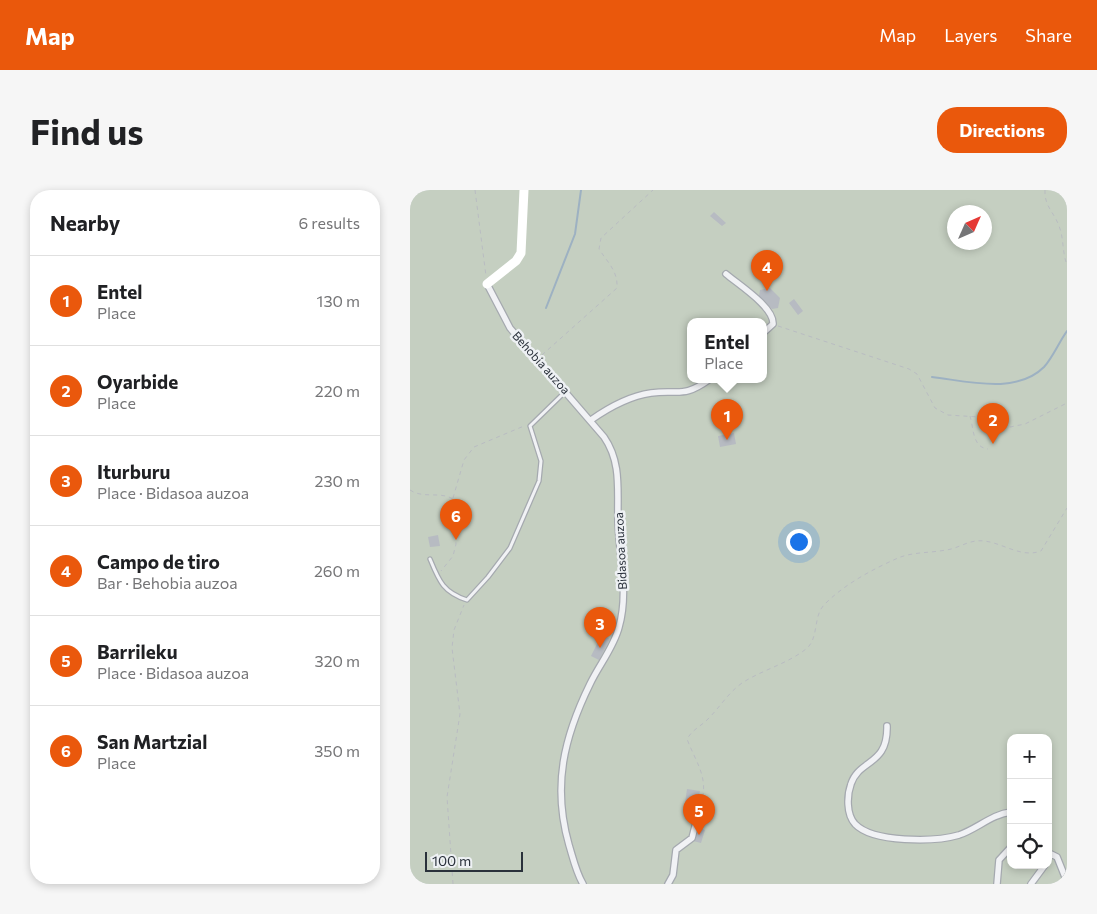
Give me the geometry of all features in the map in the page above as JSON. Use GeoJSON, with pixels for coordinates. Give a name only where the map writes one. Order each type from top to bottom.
{"type":"FeatureCollection","features":[{"type":"Feature","properties":{"kind":"street"},"geometry":{"type":"LineString","coordinates":[[487,284],[516,261],[521,253],[524,190]]}},
{"type":"Feature","properties":{"kind":"street"},"geometry":{"type":"LineString","coordinates":[[726,274],[768,310],[773,319],[773,324],[767,329]]}},
{"type":"Feature","properties":{"kind":"street","name":"Behobia auzoa"},"geometry":{"type":"LineString","coordinates":[[487,284],[510,328],[591,420]]}},
{"type":"Feature","properties":{"kind":"street"},"geometry":{"type":"LineString","coordinates":[[591,420],[639,396],[654,393],[685,393],[704,383]]}},
{"type":"Feature","properties":{"kind":"street","name":"Bidasoa auzoa"},"geometry":{"type":"LineString","coordinates":[[583,884],[577,874],[563,826],[560,801],[561,772],[574,717],[617,635],[624,600],[618,522],[618,469],[610,446],[591,420]]}},
{"type":"Feature","properties":{"kind":"street"},"geometry":{"type":"LineString","coordinates":[[887,726],[887,738],[876,760],[855,773],[850,785],[848,811],[855,824],[866,830],[906,841],[924,841],[958,835],[1002,813],[1007,812]]}},
{"type":"Feature","properties":{"kind":"street"},"geometry":{"type":"LineString","coordinates":[[668,884],[673,875],[676,850],[692,838],[699,811]]}},
{"type":"Feature","properties":{"kind":"street"},"geometry":{"type":"LineString","coordinates":[[997,884],[998,860],[1007,851]]}},
{"type":"Feature","properties":{"kind":"street"},"geometry":{"type":"LineString","coordinates":[[1052,855],[1057,857],[1067,882]]}},
{"type":"Feature","properties":{"kind":"street"},"geometry":{"type":"LineString","coordinates":[[1031,884],[1042,869]]}},
{"type":"Feature","properties":{"kind":"lane"},"geometry":{"type":"LineString","coordinates":[[430,559],[436,575],[452,595],[467,600],[488,577],[510,548],[539,481],[541,461],[530,426],[566,391]]}},
{"type":"Feature","properties":{"kind":"path"},"geometry":{"type":"LineString","coordinates":[[474,190],[482,260],[487,284]]}},
{"type":"Feature","properties":{"kind":"path"},"geometry":{"type":"LineString","coordinates":[[538,359],[617,288],[618,278],[599,250],[601,238],[653,190]]}},
{"type":"Feature","properties":{"kind":"path"},"geometry":{"type":"LineString","coordinates":[[1045,190],[1044,200],[1060,228],[1062,252],[1067,265]]}},
{"type":"Feature","properties":{"kind":"path"},"geometry":{"type":"LineString","coordinates":[[773,324],[909,369],[916,374],[929,401],[940,412],[948,415],[970,416],[1010,427],[1025,424],[1067,403]]}},
{"type":"Feature","properties":{"kind":"path"},"geometry":{"type":"LineString","coordinates":[[970,416],[977,444],[982,448],[988,449]]}},
{"type":"Feature","properties":{"kind":"path"},"geometry":{"type":"LineString","coordinates":[[436,575],[453,556],[456,544],[453,499],[464,460],[474,447],[484,445],[518,428],[530,426]]}},
{"type":"Feature","properties":{"kind":"path"},"geometry":{"type":"LineString","coordinates":[[410,490],[421,495],[446,495],[453,499]]}},
{"type":"Feature","properties":{"kind":"path"},"geometry":{"type":"LineString","coordinates":[[699,811],[705,790],[703,776],[687,739],[692,730],[706,721],[728,694],[743,683],[806,649],[813,639],[822,607],[829,600],[858,579],[899,558],[948,550],[974,541],[989,542],[1020,552],[1034,554],[1041,551],[1067,508]]}},
{"type":"Feature","properties":{"kind":"path"},"geometry":{"type":"LineString","coordinates":[[453,884],[447,797],[460,714],[452,648],[454,630],[467,600]]}},
{"type":"Feature","properties":{"kind":"green space"},"geometry":{"type":"Polygon","coordinates":[[[410,190],[1067,190],[1067,884],[410,884],[410,190]]]}},
{"type":"Feature","properties":{"kind":"building"},"geometry":{"type":"Polygon","coordinates":[[[714,212],[726,223],[722,226],[710,216],[714,212]]]}},
{"type":"Feature","properties":{"kind":"building"},"geometry":{"type":"Polygon","coordinates":[[[764,255],[777,268],[773,272],[759,260],[764,255]]]}},
{"type":"Feature","properties":{"kind":"building"},"geometry":{"type":"Polygon","coordinates":[[[770,288],[780,298],[778,308],[772,309],[759,296],[760,290],[770,288]]]}},
{"type":"Feature","properties":{"kind":"building"},"geometry":{"type":"Polygon","coordinates":[[[794,299],[803,311],[798,315],[789,303],[794,299]]]}},
{"type":"Feature","properties":{"kind":"building"},"geometry":{"type":"Polygon","coordinates":[[[734,433],[736,444],[720,447],[718,436],[734,433]]]}},
{"type":"Feature","properties":{"kind":"building"},"geometry":{"type":"Polygon","coordinates":[[[438,535],[440,546],[430,547],[428,537],[438,535]]]}},
{"type":"Feature","properties":{"kind":"building"},"geometry":{"type":"Polygon","coordinates":[[[602,634],[610,639],[599,660],[591,656],[602,634]]]}},
{"type":"Feature","properties":{"kind":"building"},"geometry":{"type":"Polygon","coordinates":[[[687,789],[700,791],[698,801],[691,800],[691,804],[685,803],[687,789]]]}},
{"type":"Feature","properties":{"kind":"building"},"geometry":{"type":"Polygon","coordinates":[[[697,827],[705,830],[701,843],[693,841],[697,827]]]}},
{"type":"Feature","properties":{"kind":"waterway"},"geometry":{"type":"LineString","coordinates":[[546,308],[575,234],[581,190]]}},
{"type":"Feature","properties":{"kind":"waterway"},"geometry":{"type":"LineString","coordinates":[[932,377],[991,384],[1020,381],[1033,376],[1044,367],[1067,331]]}},
{"type":"Feature","properties":{"kind":"place","name":"Campo de tiro"},"geometry":{"type":"Point","coordinates":[767,291]}},
{"type":"Feature","properties":{"kind":"place","name":"Entel"},"geometry":{"type":"Point","coordinates":[727,440]}},
{"type":"Feature","properties":{"kind":"place","name":"Oyarbide"},"geometry":{"type":"Point","coordinates":[993,444]}},
{"type":"Feature","properties":{"kind":"place","name":"San Martzial"},"geometry":{"type":"Point","coordinates":[456,540]}},
{"type":"Feature","properties":{"kind":"place","name":"Iturburu"},"geometry":{"type":"Point","coordinates":[600,648]}},
{"type":"Feature","properties":{"kind":"place","name":"Barrileku"},"geometry":{"type":"Point","coordinates":[699,835]}}]}
